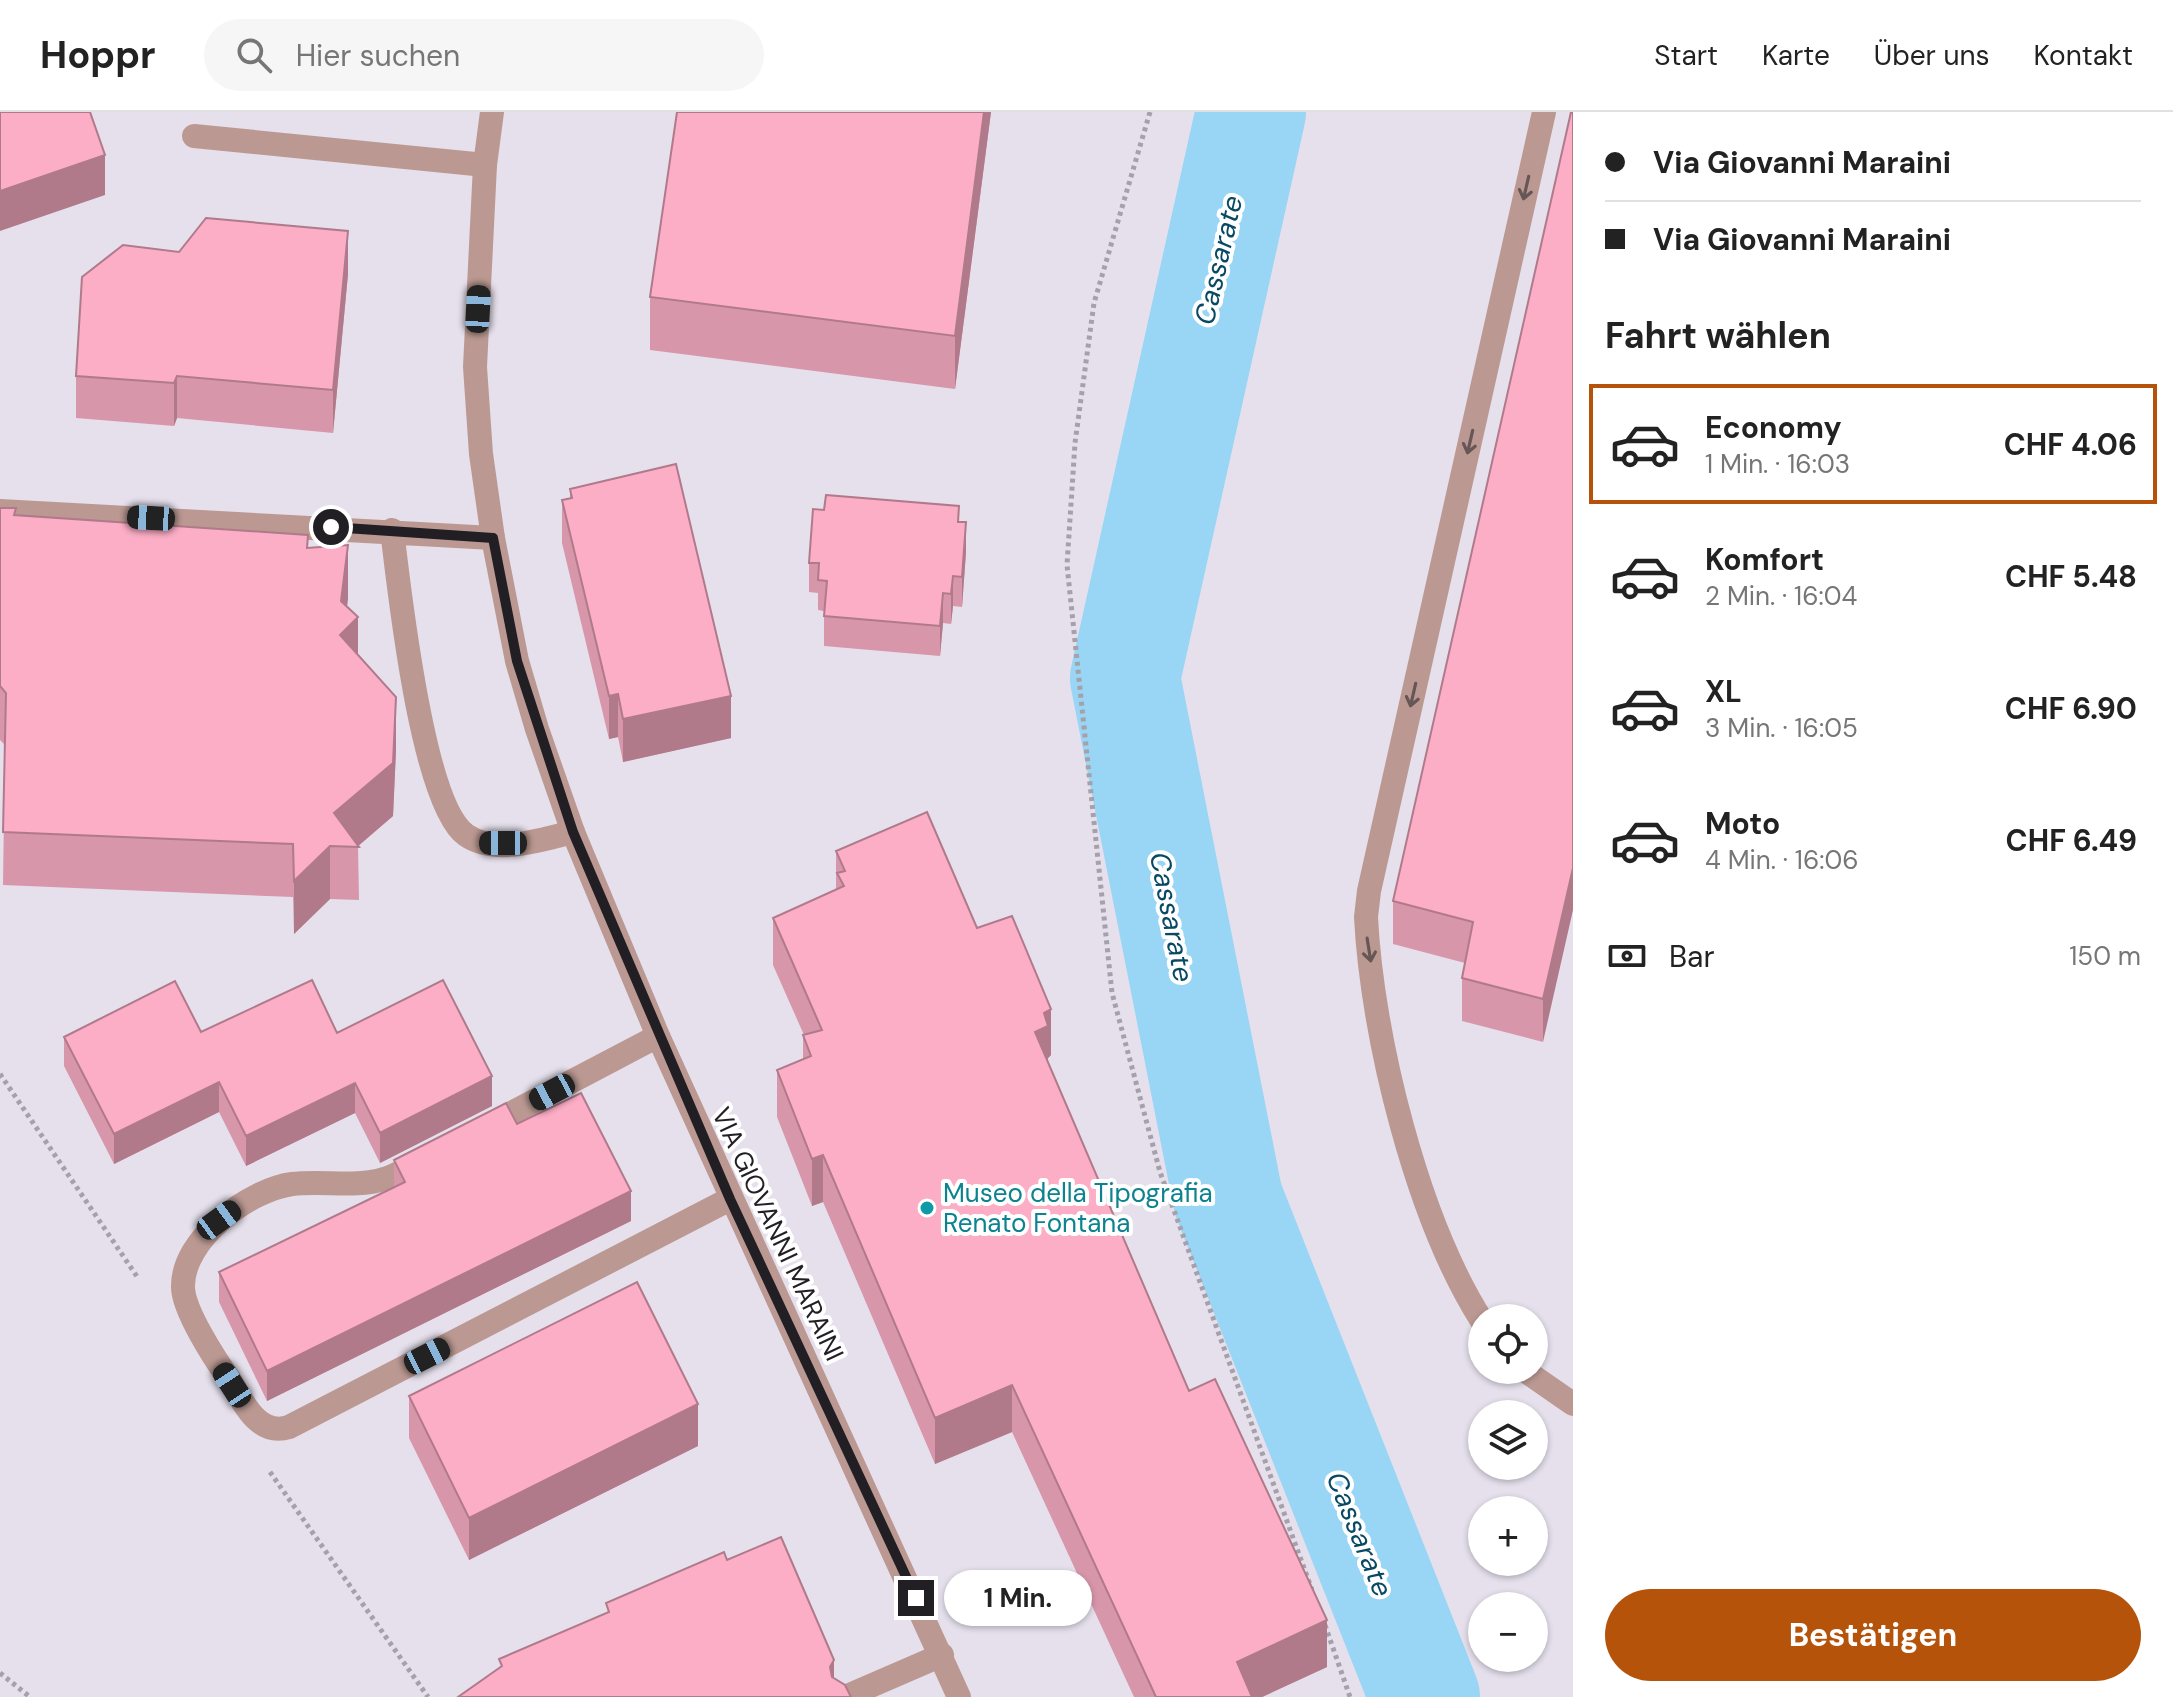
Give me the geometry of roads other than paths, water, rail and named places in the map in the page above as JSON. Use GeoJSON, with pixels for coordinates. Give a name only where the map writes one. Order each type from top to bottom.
{"type":"FeatureCollection","features":[{"type":"Feature","properties":{"kind":"street","name":"VIA GIOVANNI MARAINI"},"geometry":{"type":"LineString","coordinates":[[492,112],[485,165],[475,367],[481,454],[493,538],[517,661],[573,832],[658,1036],[959,1697]]}},
{"type":"Feature","properties":{"kind":"street"},"geometry":{"type":"LineString","coordinates":[[1474,1304],[1432,1218],[1391,1086],[1366,917],[1372,876],[1544,112]]}},
{"type":"Feature","properties":{"kind":"street"},"geometry":{"type":"LineString","coordinates":[[194,136],[485,165]]}},
{"type":"Feature","properties":{"kind":"street"},"geometry":{"type":"LineString","coordinates":[[0,511],[392,530],[493,538]]}},
{"type":"Feature","properties":{"kind":"street"},"geometry":{"type":"LineString","coordinates":[[392,530],[411,684],[443,799],[456,825],[467,836],[486,843],[519,844],[573,832]]}},
{"type":"Feature","properties":{"kind":"street"},"geometry":{"type":"LineString","coordinates":[[658,1036],[382,1180],[292,1184],[267,1192],[238,1207],[205,1236],[184,1274],[184,1296],[219,1364],[260,1424],[278,1431],[730,1199]]}},
{"type":"Feature","properties":{"kind":"street"},"geometry":{"type":"LineString","coordinates":[[1544,1384],[1573,1404]]}},
{"type":"Feature","properties":{"kind":"street"},"geometry":{"type":"LineString","coordinates":[[845,1697],[942,1655]]}},
{"type":"Feature","properties":{"kind":"waterway","name":"Cassarate"},"geometry":{"type":"LineString","coordinates":[[1251,112],[1125,678],[1228,1199],[1425,1697]]}},
{"type":"Feature","properties":{"kind":"place","name":"Museo della Tipografia Renato Fontana"},"geometry":{"type":"Point","coordinates":[927,1208]}}]}
